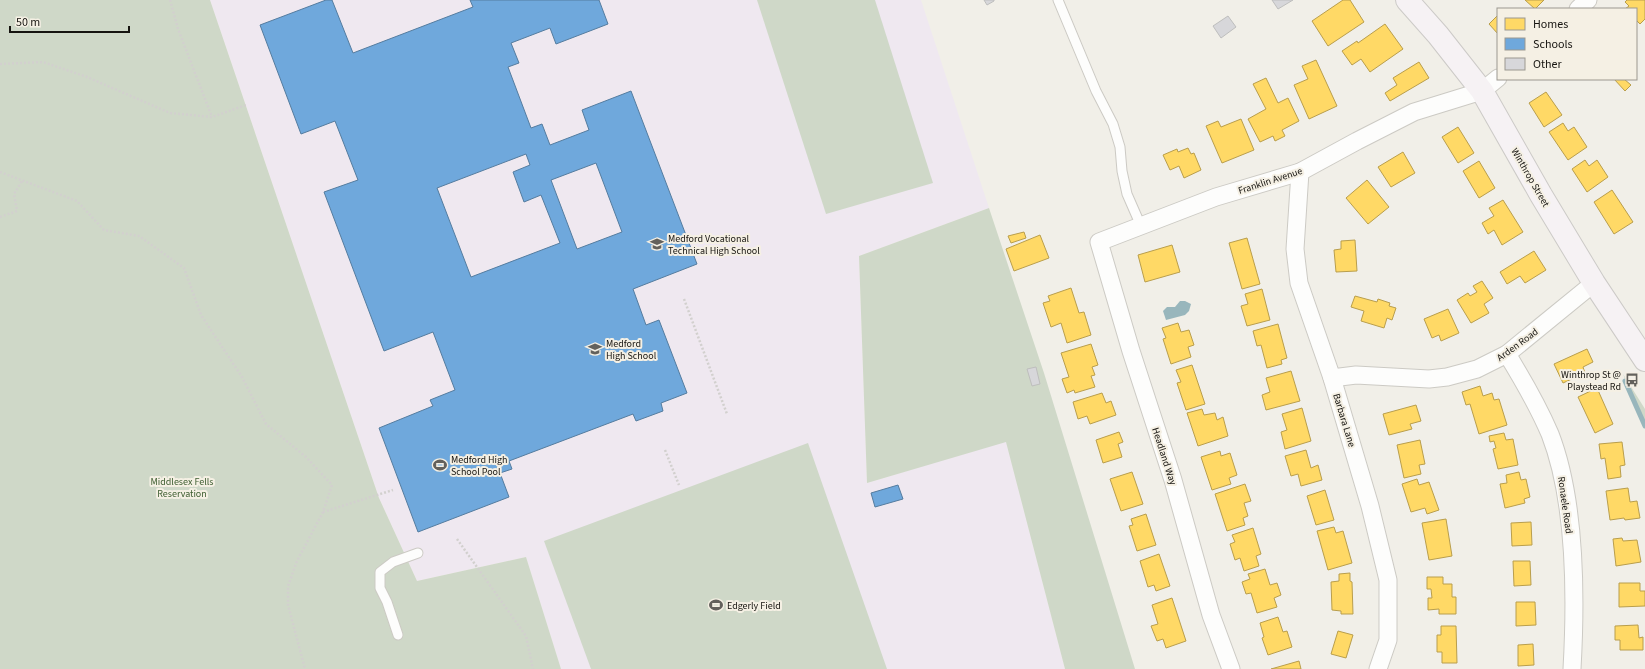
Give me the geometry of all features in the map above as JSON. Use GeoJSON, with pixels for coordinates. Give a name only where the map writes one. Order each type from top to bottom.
{"type":"FeatureCollection","features":[{"type":"Feature","properties":{"kind":"main road","name":"Winthrop Street"},"geometry":{"type":"LineString","coordinates":[[1407,0],[1438,35],[1490,85],[1541,195],[1594,282],[1645,360]]}},
{"type":"Feature","properties":{"kind":"street"},"geometry":{"type":"LineString","coordinates":[[1579,8],[1588,0]]}},
{"type":"Feature","properties":{"kind":"street","name":"Franklin Avenue"},"geometry":{"type":"LineString","coordinates":[[1099,242],[1216,197],[1300,172],[1357,140],[1414,112],[1490,85]]}},
{"type":"Feature","properties":{"kind":"street","name":"Barbara Lane"},"geometry":{"type":"LineString","coordinates":[[1300,172],[1295,249],[1296,265],[1304,298],[1332,378],[1370,506],[1388,580],[1388,640],[1378,669]]}},
{"type":"Feature","properties":{"kind":"street","name":"Headland Way"},"geometry":{"type":"LineString","coordinates":[[1099,242],[1131,351],[1173,480],[1211,615],[1231,669]]}},
{"type":"Feature","properties":{"kind":"street","name":"Arden Road"},"geometry":{"type":"LineString","coordinates":[[1332,378],[1356,375],[1429,379],[1477,369],[1507,354],[1594,282]]}},
{"type":"Feature","properties":{"kind":"street","name":"Ronaele Road"},"geometry":{"type":"LineString","coordinates":[[1507,354],[1530,391],[1541,414],[1550,435],[1563,478],[1569,518],[1572,558],[1574,605],[1572,669]]}},
{"type":"Feature","properties":{"kind":"lane"},"geometry":{"type":"LineString","coordinates":[[1058,0],[1096,91],[1112,124],[1120,147],[1122,171],[1127,194],[1141,226]]}},
{"type":"Feature","properties":{"kind":"lane"},"geometry":{"type":"LineString","coordinates":[[398,635],[387,602],[380,588],[380,572],[393,562],[418,553]]}},
{"type":"Feature","properties":{"kind":"path"},"geometry":{"type":"LineString","coordinates":[[170,0],[178,29],[212,117]]}},
{"type":"Feature","properties":{"kind":"path"},"geometry":{"type":"LineString","coordinates":[[0,64],[43,62],[87,77],[170,113],[212,117],[246,105]]}},
{"type":"Feature","properties":{"kind":"path"},"geometry":{"type":"LineString","coordinates":[[0,172],[77,201],[104,230],[139,236],[184,268],[201,315],[242,377],[266,424],[306,457],[332,485],[323,512],[297,561],[288,586],[288,605],[305,669]]}},
{"type":"Feature","properties":{"kind":"path"},"geometry":{"type":"LineString","coordinates":[[0,217],[17,211],[14,194],[22,181]]}},
{"type":"Feature","properties":{"kind":"path"},"geometry":{"type":"LineString","coordinates":[[684,299],[727,414]]}},
{"type":"Feature","properties":{"kind":"path"},"geometry":{"type":"LineString","coordinates":[[665,450],[679,485]]}},
{"type":"Feature","properties":{"kind":"path"},"geometry":{"type":"LineString","coordinates":[[323,512],[393,490]]}},
{"type":"Feature","properties":{"kind":"path"},"geometry":{"type":"LineString","coordinates":[[457,539],[526,636],[533,669]]}},
{"type":"Feature","properties":{"kind":"shaded area","name":"Medford High School"},"geometry":{"type":"Polygon","coordinates":[[[210,0],[921,0],[989,208],[859,256],[867,483],[1006,441],[1065,669],[561,669],[526,557],[417,581],[379,498],[210,0]]]}},
{"type":"Feature","properties":{"kind":"green space","name":"Middlesex Fells Reservation"},"geometry":{"type":"Polygon","coordinates":[[[0,0],[210,0],[379,498],[417,581],[526,557],[561,669],[0,669],[0,0]]]}},
{"type":"Feature","properties":{"kind":"green space"},"geometry":{"type":"Polygon","coordinates":[[[757,0],[875,0],[933,183],[826,214],[757,0]]]}},
{"type":"Feature","properties":{"kind":"green space"},"geometry":{"type":"Polygon","coordinates":[[[989,208],[1044,373],[1135,669],[1065,669],[1006,442],[867,483],[859,256],[989,208]]]}},
{"type":"Feature","properties":{"kind":"green space"},"geometry":{"type":"Polygon","coordinates":[[[1623,374],[1645,409],[1645,428],[1623,374]]]}},
{"type":"Feature","properties":{"kind":"green space","name":"Edgerly Field"},"geometry":{"type":"Polygon","coordinates":[[[808,443],[887,669],[591,669],[544,541],[808,443]]]}},
{"type":"Feature","properties":{"kind":"water"},"geometry":{"type":"Polygon","coordinates":[[[1180,301],[1185,301],[1191,304],[1189,311],[1185,315],[1166,320],[1163,311],[1167,307],[1175,307],[1180,301]]]}},
{"type":"Feature","properties":{"kind":"building: Homes"},"geometry":{"type":"Polygon","coordinates":[[[1343,0],[1350,0],[1364,22],[1328,46],[1312,21],[1343,0]]]}},
{"type":"Feature","properties":{"kind":"building: Homes"},"geometry":{"type":"Polygon","coordinates":[[[1525,0],[1544,0],[1536,8],[1534,8],[1525,0]]]}},
{"type":"Feature","properties":{"kind":"building: Homes"},"geometry":{"type":"Polygon","coordinates":[[[1627,0],[1645,0],[1645,19],[1640,24],[1637,21],[1637,8],[1626,8],[1629,6],[1625,2],[1627,0]]]}},
{"type":"Feature","properties":{"kind":"building: Homes"},"geometry":{"type":"Polygon","coordinates":[[[1497,16],[1497,33],[1489,24],[1497,16]]]}},
{"type":"Feature","properties":{"kind":"building: Homes"},"geometry":{"type":"Polygon","coordinates":[[[1385,24],[1403,49],[1370,72],[1361,59],[1352,65],[1342,51],[1357,41],[1358,43],[1385,24]]]}},
{"type":"Feature","properties":{"kind":"building: Homes"},"geometry":{"type":"Polygon","coordinates":[[[1316,60],[1337,106],[1309,119],[1294,85],[1308,79],[1302,66],[1316,60]]]}},
{"type":"Feature","properties":{"kind":"building: Homes"},"geometry":{"type":"Polygon","coordinates":[[[1419,62],[1429,78],[1390,101],[1385,93],[1397,85],[1393,78],[1419,62]]]}},
{"type":"Feature","properties":{"kind":"building: Homes"},"geometry":{"type":"Polygon","coordinates":[[[1266,78],[1278,103],[1288,98],[1299,121],[1282,130],[1285,136],[1275,141],[1273,136],[1260,142],[1248,119],[1266,109],[1253,84],[1266,78]]]}},
{"type":"Feature","properties":{"kind":"building: Homes"},"geometry":{"type":"Polygon","coordinates":[[[1615,80],[1625,80],[1631,85],[1625,91],[1615,80]]]}},
{"type":"Feature","properties":{"kind":"building: Homes"},"geometry":{"type":"Polygon","coordinates":[[[1546,92],[1562,115],[1544,127],[1529,103],[1546,92]]]}},
{"type":"Feature","properties":{"kind":"building: Homes"},"geometry":{"type":"Polygon","coordinates":[[[1241,119],[1254,150],[1222,163],[1206,126],[1218,121],[1221,127],[1241,119]]]}},
{"type":"Feature","properties":{"kind":"building: Homes"},"geometry":{"type":"Polygon","coordinates":[[[1563,123],[1568,131],[1574,127],[1587,147],[1568,160],[1549,132],[1563,123]]]}},
{"type":"Feature","properties":{"kind":"building: Homes"},"geometry":{"type":"Polygon","coordinates":[[[1458,127],[1474,153],[1458,163],[1442,137],[1458,127]]]}},
{"type":"Feature","properties":{"kind":"building: Homes"},"geometry":{"type":"Polygon","coordinates":[[[1188,148],[1191,154],[1194,153],[1201,170],[1184,178],[1179,166],[1170,170],[1163,155],[1177,149],[1178,152],[1188,148]]]}},
{"type":"Feature","properties":{"kind":"building: Homes"},"geometry":{"type":"Polygon","coordinates":[[[1403,152],[1415,173],[1391,187],[1378,167],[1403,152]]]}},
{"type":"Feature","properties":{"kind":"building: Homes"},"geometry":{"type":"Polygon","coordinates":[[[1585,160],[1589,166],[1597,160],[1608,177],[1587,192],[1572,169],[1585,160]]]}},
{"type":"Feature","properties":{"kind":"building: Homes"},"geometry":{"type":"Polygon","coordinates":[[[1479,161],[1495,188],[1479,198],[1463,171],[1479,161]]]}},
{"type":"Feature","properties":{"kind":"building: Homes"},"geometry":{"type":"Polygon","coordinates":[[[1367,180],[1389,207],[1368,224],[1346,198],[1367,180]]]}},
{"type":"Feature","properties":{"kind":"building: Homes"},"geometry":{"type":"Polygon","coordinates":[[[1612,190],[1633,222],[1614,234],[1594,202],[1612,190]]]}},
{"type":"Feature","properties":{"kind":"building: Homes"},"geometry":{"type":"Polygon","coordinates":[[[1503,200],[1523,232],[1502,245],[1494,230],[1488,234],[1482,223],[1494,216],[1489,208],[1503,200]]]}},
{"type":"Feature","properties":{"kind":"building: Homes"},"geometry":{"type":"Polygon","coordinates":[[[1024,232],[1026,238],[1011,243],[1008,236],[1024,232]]]}},
{"type":"Feature","properties":{"kind":"building: Homes"},"geometry":{"type":"Polygon","coordinates":[[[1040,235],[1049,258],[1014,271],[1006,249],[1040,235]]]}},
{"type":"Feature","properties":{"kind":"building: Homes"},"geometry":{"type":"Polygon","coordinates":[[[1247,238],[1260,284],[1242,289],[1229,243],[1247,238]]]}},
{"type":"Feature","properties":{"kind":"building: Homes"},"geometry":{"type":"Polygon","coordinates":[[[1355,240],[1357,271],[1336,272],[1334,250],[1341,249],[1341,241],[1355,240]]]}},
{"type":"Feature","properties":{"kind":"building: Homes"},"geometry":{"type":"Polygon","coordinates":[[[1172,245],[1180,272],[1145,282],[1138,255],[1172,245]]]}},
{"type":"Feature","properties":{"kind":"building: Homes"},"geometry":{"type":"Polygon","coordinates":[[[1534,251],[1546,270],[1525,283],[1520,276],[1507,284],[1500,272],[1534,251]]]}},
{"type":"Feature","properties":{"kind":"building: Homes"},"geometry":{"type":"Polygon","coordinates":[[[1482,281],[1493,298],[1484,304],[1489,313],[1471,323],[1457,300],[1468,293],[1470,296],[1477,292],[1473,286],[1482,281]]]}},
{"type":"Feature","properties":{"kind":"building: Homes"},"geometry":{"type":"Polygon","coordinates":[[[1071,288],[1079,313],[1084,312],[1091,335],[1067,343],[1061,323],[1051,327],[1043,303],[1050,301],[1048,296],[1071,288]]]}},
{"type":"Feature","properties":{"kind":"building: Homes"},"geometry":{"type":"Polygon","coordinates":[[[1262,289],[1270,320],[1247,326],[1241,306],[1248,304],[1245,294],[1262,289]]]}},
{"type":"Feature","properties":{"kind":"building: Homes"},"geometry":{"type":"Polygon","coordinates":[[[1355,296],[1377,302],[1378,299],[1390,303],[1389,306],[1396,308],[1392,320],[1387,318],[1384,328],[1361,321],[1364,311],[1351,307],[1355,296]]]}},
{"type":"Feature","properties":{"kind":"building: Homes"},"geometry":{"type":"Polygon","coordinates":[[[1448,309],[1459,333],[1441,341],[1439,335],[1432,338],[1424,319],[1448,309]]]}},
{"type":"Feature","properties":{"kind":"building: Homes"},"geometry":{"type":"Polygon","coordinates":[[[1178,323],[1181,332],[1189,330],[1194,345],[1188,347],[1191,357],[1171,364],[1163,339],[1166,338],[1162,328],[1178,323]]]}},
{"type":"Feature","properties":{"kind":"building: Homes"},"geometry":{"type":"Polygon","coordinates":[[[1278,324],[1287,358],[1281,360],[1282,364],[1267,368],[1261,345],[1257,346],[1253,331],[1278,324]]]}},
{"type":"Feature","properties":{"kind":"building: Homes"},"geometry":{"type":"Polygon","coordinates":[[[1091,344],[1098,365],[1092,367],[1095,375],[1091,376],[1095,387],[1075,393],[1074,390],[1067,393],[1062,379],[1069,377],[1061,353],[1091,344]]]}},
{"type":"Feature","properties":{"kind":"building: Homes"},"geometry":{"type":"Polygon","coordinates":[[[1587,349],[1593,362],[1583,367],[1585,373],[1563,383],[1554,364],[1587,349]]]}},
{"type":"Feature","properties":{"kind":"building: Homes"},"geometry":{"type":"Polygon","coordinates":[[[1192,365],[1205,404],[1186,410],[1177,383],[1181,382],[1176,370],[1192,365]]]}},
{"type":"Feature","properties":{"kind":"building: Homes"},"geometry":{"type":"Polygon","coordinates":[[[1291,371],[1300,401],[1266,410],[1262,395],[1270,392],[1266,378],[1291,371]]]}},
{"type":"Feature","properties":{"kind":"building: Homes"},"geometry":{"type":"Polygon","coordinates":[[[1480,386],[1483,396],[1492,393],[1494,400],[1499,399],[1507,425],[1479,434],[1470,404],[1466,405],[1462,392],[1480,386]]]}},
{"type":"Feature","properties":{"kind":"building: Homes"},"geometry":{"type":"Polygon","coordinates":[[[1597,388],[1613,424],[1595,433],[1578,397],[1597,388]]]}},
{"type":"Feature","properties":{"kind":"building: Homes"},"geometry":{"type":"Polygon","coordinates":[[[1102,393],[1106,403],[1111,401],[1116,415],[1090,424],[1087,416],[1078,419],[1073,402],[1102,393]]]}},
{"type":"Feature","properties":{"kind":"building: Homes"},"geometry":{"type":"Polygon","coordinates":[[[1416,405],[1421,421],[1410,424],[1412,429],[1389,435],[1383,414],[1416,405]]]}},
{"type":"Feature","properties":{"kind":"building: Homes"},"geometry":{"type":"Polygon","coordinates":[[[1302,408],[1311,441],[1285,449],[1281,432],[1287,430],[1282,414],[1302,408]]]}},
{"type":"Feature","properties":{"kind":"building: Homes"},"geometry":{"type":"Polygon","coordinates":[[[1202,409],[1204,415],[1215,413],[1217,420],[1223,417],[1228,436],[1198,446],[1187,413],[1202,409]]]}},
{"type":"Feature","properties":{"kind":"building: Homes"},"geometry":{"type":"Polygon","coordinates":[[[1119,432],[1123,442],[1118,444],[1122,457],[1103,463],[1096,440],[1119,432]]]}},
{"type":"Feature","properties":{"kind":"building: Homes"},"geometry":{"type":"Polygon","coordinates":[[[1504,433],[1506,440],[1513,439],[1518,465],[1498,469],[1493,449],[1496,448],[1494,441],[1490,442],[1489,436],[1504,433]]]}},
{"type":"Feature","properties":{"kind":"building: Homes"},"geometry":{"type":"Polygon","coordinates":[[[1420,440],[1425,464],[1419,465],[1421,474],[1404,478],[1397,445],[1420,440]]]}},
{"type":"Feature","properties":{"kind":"building: Homes"},"geometry":{"type":"Polygon","coordinates":[[[1622,442],[1625,465],[1620,466],[1621,477],[1608,479],[1605,458],[1601,459],[1599,444],[1622,442]]]}},
{"type":"Feature","properties":{"kind":"building: Homes"},"geometry":{"type":"Polygon","coordinates":[[[1306,450],[1311,468],[1318,465],[1322,480],[1301,486],[1298,474],[1291,476],[1285,456],[1306,450]]]}},
{"type":"Feature","properties":{"kind":"building: Homes"},"geometry":{"type":"Polygon","coordinates":[[[1220,451],[1221,456],[1230,453],[1237,475],[1229,478],[1231,484],[1212,490],[1201,457],[1220,451]]]}},
{"type":"Feature","properties":{"kind":"building: Homes"},"geometry":{"type":"Polygon","coordinates":[[[1132,472],[1143,504],[1121,511],[1110,479],[1132,472]]]}},
{"type":"Feature","properties":{"kind":"building: Homes"},"geometry":{"type":"Polygon","coordinates":[[[1519,472],[1521,480],[1526,479],[1530,497],[1524,499],[1525,503],[1505,508],[1500,484],[1507,483],[1506,475],[1519,472]]]}},
{"type":"Feature","properties":{"kind":"building: Homes"},"geometry":{"type":"Polygon","coordinates":[[[1417,479],[1419,485],[1429,482],[1439,510],[1427,514],[1425,508],[1411,512],[1402,484],[1417,479]]]}},
{"type":"Feature","properties":{"kind":"building: Homes"},"geometry":{"type":"Polygon","coordinates":[[[1245,484],[1251,501],[1244,503],[1248,516],[1243,518],[1245,525],[1227,531],[1215,494],[1245,484]]]}},
{"type":"Feature","properties":{"kind":"building: Homes"},"geometry":{"type":"Polygon","coordinates":[[[1628,488],[1630,502],[1637,501],[1640,518],[1610,520],[1606,491],[1628,488]]]}},
{"type":"Feature","properties":{"kind":"building: Homes"},"geometry":{"type":"Polygon","coordinates":[[[1325,490],[1334,520],[1316,525],[1307,496],[1325,490]]]}},
{"type":"Feature","properties":{"kind":"building: Homes"},"geometry":{"type":"Polygon","coordinates":[[[1146,514],[1156,545],[1137,551],[1129,526],[1133,525],[1131,519],[1146,514]]]}},
{"type":"Feature","properties":{"kind":"building: Homes"},"geometry":{"type":"Polygon","coordinates":[[[1446,519],[1452,556],[1429,560],[1422,523],[1446,519]]]}},
{"type":"Feature","properties":{"kind":"building: Homes"},"geometry":{"type":"Polygon","coordinates":[[[1531,522],[1532,545],[1512,546],[1511,523],[1531,522]]]}},
{"type":"Feature","properties":{"kind":"building: Homes"},"geometry":{"type":"Polygon","coordinates":[[[1334,527],[1336,533],[1343,531],[1352,563],[1328,570],[1317,531],[1334,527]]]}},
{"type":"Feature","properties":{"kind":"building: Homes"},"geometry":{"type":"Polygon","coordinates":[[[1253,528],[1261,554],[1256,556],[1259,566],[1244,571],[1240,558],[1235,560],[1230,544],[1235,542],[1232,535],[1253,528]]]}},
{"type":"Feature","properties":{"kind":"building: Homes"},"geometry":{"type":"Polygon","coordinates":[[[1622,538],[1623,541],[1637,540],[1641,562],[1616,566],[1613,539],[1622,538]]]}},
{"type":"Feature","properties":{"kind":"building: Homes"},"geometry":{"type":"Polygon","coordinates":[[[1159,554],[1170,586],[1156,591],[1154,585],[1148,587],[1140,561],[1159,554]]]}},
{"type":"Feature","properties":{"kind":"building: Homes"},"geometry":{"type":"Polygon","coordinates":[[[1513,561],[1530,561],[1531,585],[1514,586],[1513,561]]]}},
{"type":"Feature","properties":{"kind":"building: Homes"},"geometry":{"type":"Polygon","coordinates":[[[1265,569],[1270,585],[1277,583],[1281,595],[1274,598],[1277,607],[1257,613],[1251,593],[1246,594],[1242,582],[1250,579],[1248,574],[1265,569]]]}},
{"type":"Feature","properties":{"kind":"building: Homes"},"geometry":{"type":"Polygon","coordinates":[[[1350,573],[1350,581],[1352,582],[1353,614],[1341,614],[1341,611],[1332,610],[1331,582],[1339,581],[1339,574],[1350,573]]]}},
{"type":"Feature","properties":{"kind":"building: Homes"},"geometry":{"type":"Polygon","coordinates":[[[1427,577],[1443,577],[1443,584],[1452,584],[1452,597],[1456,597],[1456,614],[1439,614],[1439,609],[1428,610],[1428,598],[1432,598],[1431,589],[1427,589],[1427,577]]]}},
{"type":"Feature","properties":{"kind":"building: Homes"},"geometry":{"type":"Polygon","coordinates":[[[1619,583],[1640,583],[1640,591],[1645,591],[1645,606],[1619,607],[1619,583]]]}},
{"type":"Feature","properties":{"kind":"building: Homes"},"geometry":{"type":"Polygon","coordinates":[[[1172,598],[1186,641],[1166,648],[1163,639],[1157,641],[1151,626],[1158,624],[1152,605],[1172,598]]]}},
{"type":"Feature","properties":{"kind":"building: Homes"},"geometry":{"type":"Polygon","coordinates":[[[1516,602],[1535,602],[1536,625],[1516,626],[1516,602]]]}},
{"type":"Feature","properties":{"kind":"building: Homes"},"geometry":{"type":"Polygon","coordinates":[[[1278,617],[1283,632],[1287,631],[1292,647],[1268,655],[1262,638],[1264,637],[1260,623],[1278,617]]]}},
{"type":"Feature","properties":{"kind":"building: Homes"},"geometry":{"type":"Polygon","coordinates":[[[1638,625],[1639,638],[1643,637],[1643,650],[1620,650],[1620,640],[1615,640],[1615,626],[1638,625]]]}},
{"type":"Feature","properties":{"kind":"building: Homes"},"geometry":{"type":"Polygon","coordinates":[[[1441,626],[1456,626],[1457,663],[1442,663],[1442,652],[1437,652],[1437,635],[1441,635],[1441,626]]]}},
{"type":"Feature","properties":{"kind":"building: Homes"},"geometry":{"type":"Polygon","coordinates":[[[1338,631],[1353,635],[1346,658],[1331,654],[1338,631]]]}},
{"type":"Feature","properties":{"kind":"building: Homes"},"geometry":{"type":"Polygon","coordinates":[[[1533,644],[1534,665],[1518,666],[1518,645],[1533,644]]]}},
{"type":"Feature","properties":{"kind":"building: Homes"},"geometry":{"type":"Polygon","coordinates":[[[1299,661],[1301,669],[1271,669],[1299,661]]]}},
{"type":"Feature","properties":{"kind":"building: Schools"},"geometry":{"type":"Polygon","coordinates":[[[326,0],[332,0],[353,53],[473,7],[470,0],[599,0],[608,24],[556,44],[550,28],[511,43],[519,63],[508,67],[531,128],[542,124],[550,145],[589,130],[582,110],[631,91],[697,264],[633,289],[646,325],[659,320],[687,393],[661,403],[663,411],[636,421],[633,414],[509,461],[512,469],[500,473],[509,497],[418,532],[379,428],[433,406],[430,400],[455,390],[433,332],[384,351],[324,192],[358,180],[335,121],[301,134],[260,25],[326,0]],[[526,154],[437,188],[471,277],[560,243],[541,195],[524,202],[513,172],[530,165],[526,154]],[[596,163],[551,180],[577,249],[622,232],[596,163]]]}},
{"type":"Feature","properties":{"kind":"building: Schools"},"geometry":{"type":"Polygon","coordinates":[[[898,485],[903,499],[875,507],[871,493],[898,485]]]}},
{"type":"Feature","properties":{"kind":"building: Other"},"geometry":{"type":"Polygon","coordinates":[[[984,0],[994,0],[994,1],[987,5],[984,0]]]}},
{"type":"Feature","properties":{"kind":"building: Other"},"geometry":{"type":"Polygon","coordinates":[[[1272,0],[1293,0],[1278,9],[1272,0]]]}},
{"type":"Feature","properties":{"kind":"building: Other"},"geometry":{"type":"Polygon","coordinates":[[[1228,16],[1236,27],[1221,38],[1213,26],[1228,16]]]}},
{"type":"Feature","properties":{"kind":"building: Other"},"geometry":{"type":"Polygon","coordinates":[[[1036,367],[1040,384],[1032,386],[1027,369],[1036,367]]]}},
{"type":"Feature","properties":{"kind":"waterway"},"geometry":{"type":"LineString","coordinates":[[1625,381],[1645,426]]}},
{"type":"Feature","properties":{"kind":"place","name":"Medford Vocational Technical High School"},"geometry":{"type":"Point","coordinates":[657,244]}},
{"type":"Feature","properties":{"kind":"place","name":"Medford High School"},"geometry":{"type":"Point","coordinates":[595,349]}},
{"type":"Feature","properties":{"kind":"place","name":"Winthrop St @ Playstead Rd"},"geometry":{"type":"Point","coordinates":[1632,380]}},
{"type":"Feature","properties":{"kind":"place","name":"Medford High School Pool"},"geometry":{"type":"Point","coordinates":[440,465]}},
{"type":"Feature","properties":{"kind":"place","name":"Edgerly Field"},"geometry":{"type":"Point","coordinates":[716,605]}}]}
